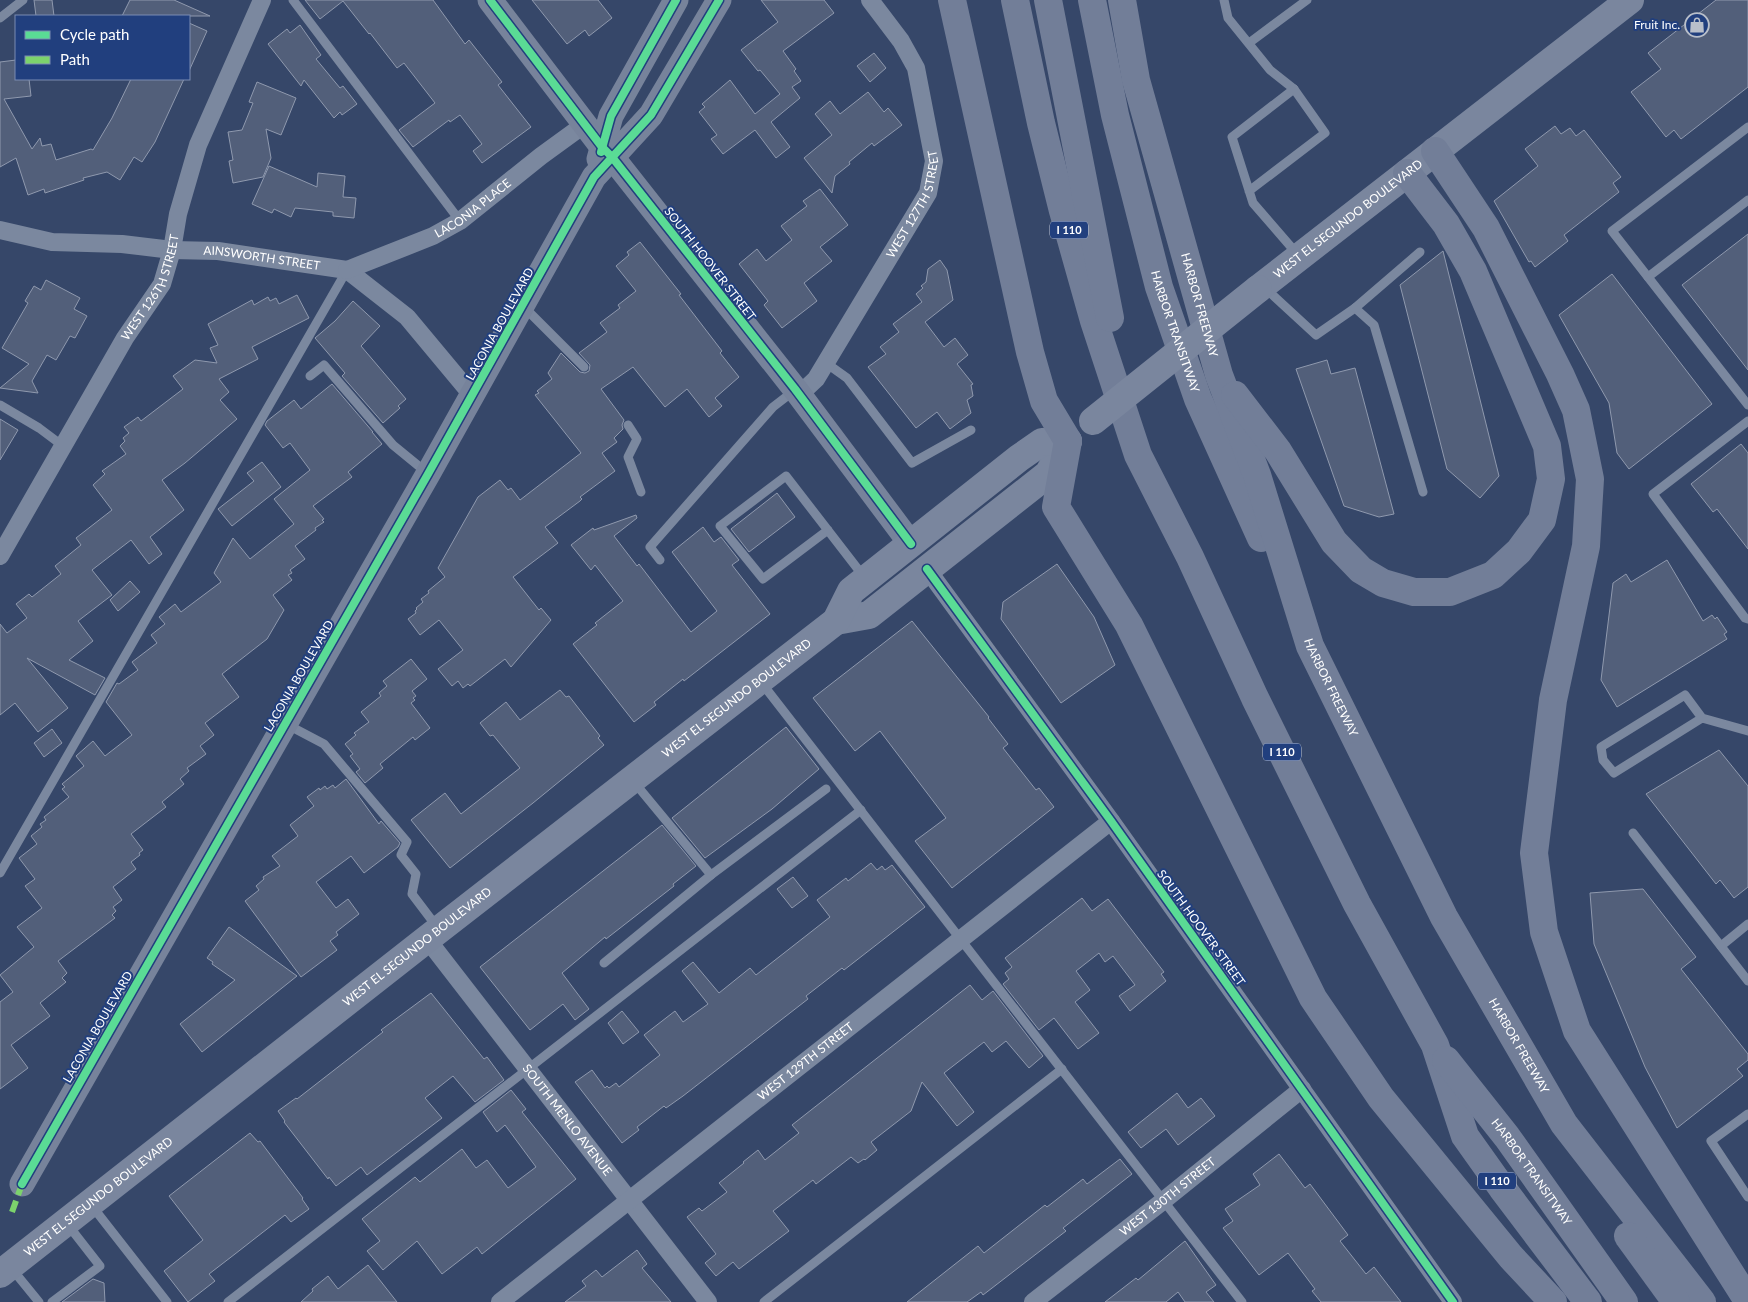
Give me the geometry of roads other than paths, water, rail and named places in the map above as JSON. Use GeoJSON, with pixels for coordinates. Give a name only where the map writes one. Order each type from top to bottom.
{"type":"FeatureCollection","features":[{"type":"Feature","properties":{"kind":"highway"},"geometry":{"type":"LineString","coordinates":[[952,0],[1030,352],[1044,401],[1068,441],[1056,507],[1129,625],[1313,998],[1380,1098],[1511,1256],[1553,1302]]}},
{"type":"Feature","properties":{"kind":"highway","name":"I 110"},"geometry":{"type":"LineString","coordinates":[[1015,0],[1041,123],[1064,211],[1094,321],[1138,455],[1190,557],[1254,698],[1353,896],[1435,1045],[1465,1136],[1588,1302]]}},
{"type":"Feature","properties":{"kind":"highway"},"geometry":{"type":"LineString","coordinates":[[1048,0],[1091,226],[1138,455]]}},
{"type":"Feature","properties":{"kind":"highway","name":"HARBOR TRANSITWAY"},"geometry":{"type":"LineString","coordinates":[[1092,0],[1114,115],[1159,287],[1198,399],[1310,646]]}},
{"type":"Feature","properties":{"kind":"highway","name":"HARBOR FREEWAY"},"geometry":{"type":"LineString","coordinates":[[1122,0],[1136,80],[1219,375],[1257,475],[1310,646],[1444,917],[1564,1124],[1702,1302]]}},
{"type":"Feature","properties":{"kind":"highway"},"geometry":{"type":"LineString","coordinates":[[1435,151],[1486,228],[1560,374],[1576,410],[1590,480],[1586,546],[1553,700],[1534,853],[1544,932],[1577,1031],[1748,1301]]}},
{"type":"Feature","properties":{"kind":"highway"},"geometry":{"type":"LineString","coordinates":[[1219,375],[1278,451],[1334,542],[1361,570],[1383,583],[1414,592],[1450,592],[1493,576],[1519,551],[1542,520],[1551,479],[1547,446],[1473,271],[1446,224],[1407,173]]}},
{"type":"Feature","properties":{"kind":"highway","name":"HARBOR TRANSITWAY"},"geometry":{"type":"LineString","coordinates":[[1435,1045],[1507,1137],[1624,1302]]}},
{"type":"Feature","properties":{"kind":"highway"},"geometry":{"type":"LineString","coordinates":[[1564,1124],[1632,1241],[1676,1302]]}},
{"type":"Feature","properties":{"kind":"main road","name":"WEST EL SEGUNDO BOULEVARD"},"geometry":{"type":"LineString","coordinates":[[836,621],[869,615],[1048,474],[1068,441],[1299,257],[1630,0]]}},
{"type":"Feature","properties":{"kind":"main road","name":"WEST EL SEGUNDO BOULEVARD"},"geometry":{"type":"LineString","coordinates":[[5,1270],[836,621],[852,591],[1020,458],[1042,442],[1068,441]]}},
{"type":"Feature","properties":{"kind":"street","name":"WEST 126TH STREET"},"geometry":{"type":"LineString","coordinates":[[0,556],[125,338],[162,284],[172,250],[178,214],[198,144],[262,0]]}},
{"type":"Feature","properties":{"kind":"street","name":"SOUTH HOOVER STREET"},"geometry":{"type":"LineString","coordinates":[[490,0],[585,124],[797,392],[910,544]]}},
{"type":"Feature","properties":{"kind":"street","name":"LACONIA BOULEVARD"},"geometry":{"type":"LineString","coordinates":[[22,1184],[523,306],[607,152],[611,116],[676,0]]}},
{"type":"Feature","properties":{"kind":"street","name":"LACONIA BOULEVARD"},"geometry":{"type":"LineString","coordinates":[[607,152],[652,115],[719,0]]}},
{"type":"Feature","properties":{"kind":"street","name":"WEST 127TH STREET"},"geometry":{"type":"LineString","coordinates":[[797,392],[816,379],[928,193],[934,160],[916,68],[901,41],[870,0]]}},
{"type":"Feature","properties":{"kind":"street","name":"LACONIA PLACE"},"geometry":{"type":"LineString","coordinates":[[346,270],[433,236],[460,221],[541,156],[585,124]]}},
{"type":"Feature","properties":{"kind":"street","name":"AINSWORTH STREET"},"geometry":{"type":"LineString","coordinates":[[0,230],[52,242],[122,244],[172,250],[218,251],[346,270],[407,317],[472,395]]}},
{"type":"Feature","properties":{"kind":"street","name":"SOUTH HOOVER STREET"},"geometry":{"type":"LineString","coordinates":[[927,569],[1111,821],[1454,1302]]}},
{"type":"Feature","properties":{"kind":"street","name":"WEST 129TH STREET"},"geometry":{"type":"LineString","coordinates":[[500,1302],[1111,821]]}},
{"type":"Feature","properties":{"kind":"street","name":"SOUTH MENLO AVENUE"},"geometry":{"type":"LineString","coordinates":[[433,934],[527,1069],[708,1302]]}},
{"type":"Feature","properties":{"kind":"street","name":"WEST 130TH STREET"},"geometry":{"type":"LineString","coordinates":[[1033,1302],[1163,1201],[1302,1089]]}},
{"type":"Feature","properties":{"kind":"lane"},"geometry":{"type":"LineString","coordinates":[[0,18],[23,0]]}},
{"type":"Feature","properties":{"kind":"lane"},"geometry":{"type":"LineString","coordinates":[[293,0],[460,221]]}},
{"type":"Feature","properties":{"kind":"lane"},"geometry":{"type":"LineString","coordinates":[[1224,0],[1228,18],[1270,70],[1294,89],[1325,133],[1249,191]]}},
{"type":"Feature","properties":{"kind":"lane"},"geometry":{"type":"LineString","coordinates":[[1249,44],[1307,0]]}},
{"type":"Feature","properties":{"kind":"lane"},"geometry":{"type":"LineString","coordinates":[[1294,89],[1232,137],[1253,203],[1299,257]]}},
{"type":"Feature","properties":{"kind":"lane"},"geometry":{"type":"LineString","coordinates":[[1748,127],[1612,231],[1748,404]]}},
{"type":"Feature","properties":{"kind":"lane"},"geometry":{"type":"LineString","coordinates":[[1648,277],[1748,200]]}},
{"type":"Feature","properties":{"kind":"lane"},"geometry":{"type":"LineString","coordinates":[[1261,287],[1316,335],[1355,308],[1420,252]]}},
{"type":"Feature","properties":{"kind":"lane"},"geometry":{"type":"LineString","coordinates":[[0,873],[346,270]]}},
{"type":"Feature","properties":{"kind":"lane"},"geometry":{"type":"LineString","coordinates":[[523,306],[584,367]]}},
{"type":"Feature","properties":{"kind":"lane"},"geometry":{"type":"LineString","coordinates":[[1355,308],[1374,325],[1423,492]]}},
{"type":"Feature","properties":{"kind":"lane"},"geometry":{"type":"LineString","coordinates":[[826,363],[847,378],[912,463],[971,430]]}},
{"type":"Feature","properties":{"kind":"lane"},"geometry":{"type":"LineString","coordinates":[[310,376],[324,365],[393,444],[428,474]]}},
{"type":"Feature","properties":{"kind":"lane"},"geometry":{"type":"LineString","coordinates":[[660,560],[650,547],[773,407],[797,392]]}},
{"type":"Feature","properties":{"kind":"lane"},"geometry":{"type":"LineString","coordinates":[[0,405],[39,428],[62,446]]}},
{"type":"Feature","properties":{"kind":"lane"},"geometry":{"type":"LineString","coordinates":[[1748,421],[1653,494],[1745,618],[1748,619]]}},
{"type":"Feature","properties":{"kind":"lane"},"geometry":{"type":"LineString","coordinates":[[628,425],[637,439],[628,457],[641,492]]}},
{"type":"Feature","properties":{"kind":"lane"},"geometry":{"type":"LineString","coordinates":[[828,530],[763,578],[720,526],[786,476],[828,530],[866,579]]}},
{"type":"Feature","properties":{"kind":"lane"},"geometry":{"type":"LineString","coordinates":[[760,680],[1242,1302]]}},
{"type":"Feature","properties":{"kind":"lane"},"geometry":{"type":"LineString","coordinates":[[1702,718],[1614,773],[1603,760],[1601,747],[1685,695],[1702,718],[1748,731]]}},
{"type":"Feature","properties":{"kind":"lane"},"geometry":{"type":"LineString","coordinates":[[285,724],[324,744],[407,842],[401,855],[416,874],[412,894],[433,934]]}},
{"type":"Feature","properties":{"kind":"lane"},"geometry":{"type":"LineString","coordinates":[[632,780],[711,875]]}},
{"type":"Feature","properties":{"kind":"lane"},"geometry":{"type":"LineString","coordinates":[[604,963],[711,875],[826,789]]}},
{"type":"Feature","properties":{"kind":"lane"},"geometry":{"type":"LineString","coordinates":[[228,1302],[861,810]]}},
{"type":"Feature","properties":{"kind":"lane"},"geometry":{"type":"LineString","coordinates":[[1633,834],[1748,981]]}},
{"type":"Feature","properties":{"kind":"lane"},"geometry":{"type":"LineString","coordinates":[[1721,946],[1748,924]]}},
{"type":"Feature","properties":{"kind":"lane"},"geometry":{"type":"LineString","coordinates":[[764,1302],[1062,1069]]}},
{"type":"Feature","properties":{"kind":"lane"},"geometry":{"type":"LineString","coordinates":[[1748,1114],[1712,1141],[1748,1197]]}},
{"type":"Feature","properties":{"kind":"lane"},"geometry":{"type":"LineString","coordinates":[[90,1204],[168,1302]]}},
{"type":"Feature","properties":{"kind":"lane"},"geometry":{"type":"LineString","coordinates":[[52,1302],[100,1266],[66,1222]]}},
{"type":"Feature","properties":{"kind":"lane"},"geometry":{"type":"LineString","coordinates":[[5,1270],[39,1302]]}},
{"type":"Feature","properties":{"kind":"place","name":"Fruit Inc."},"geometry":{"type":"Point","coordinates":[1697,25]}}]}
